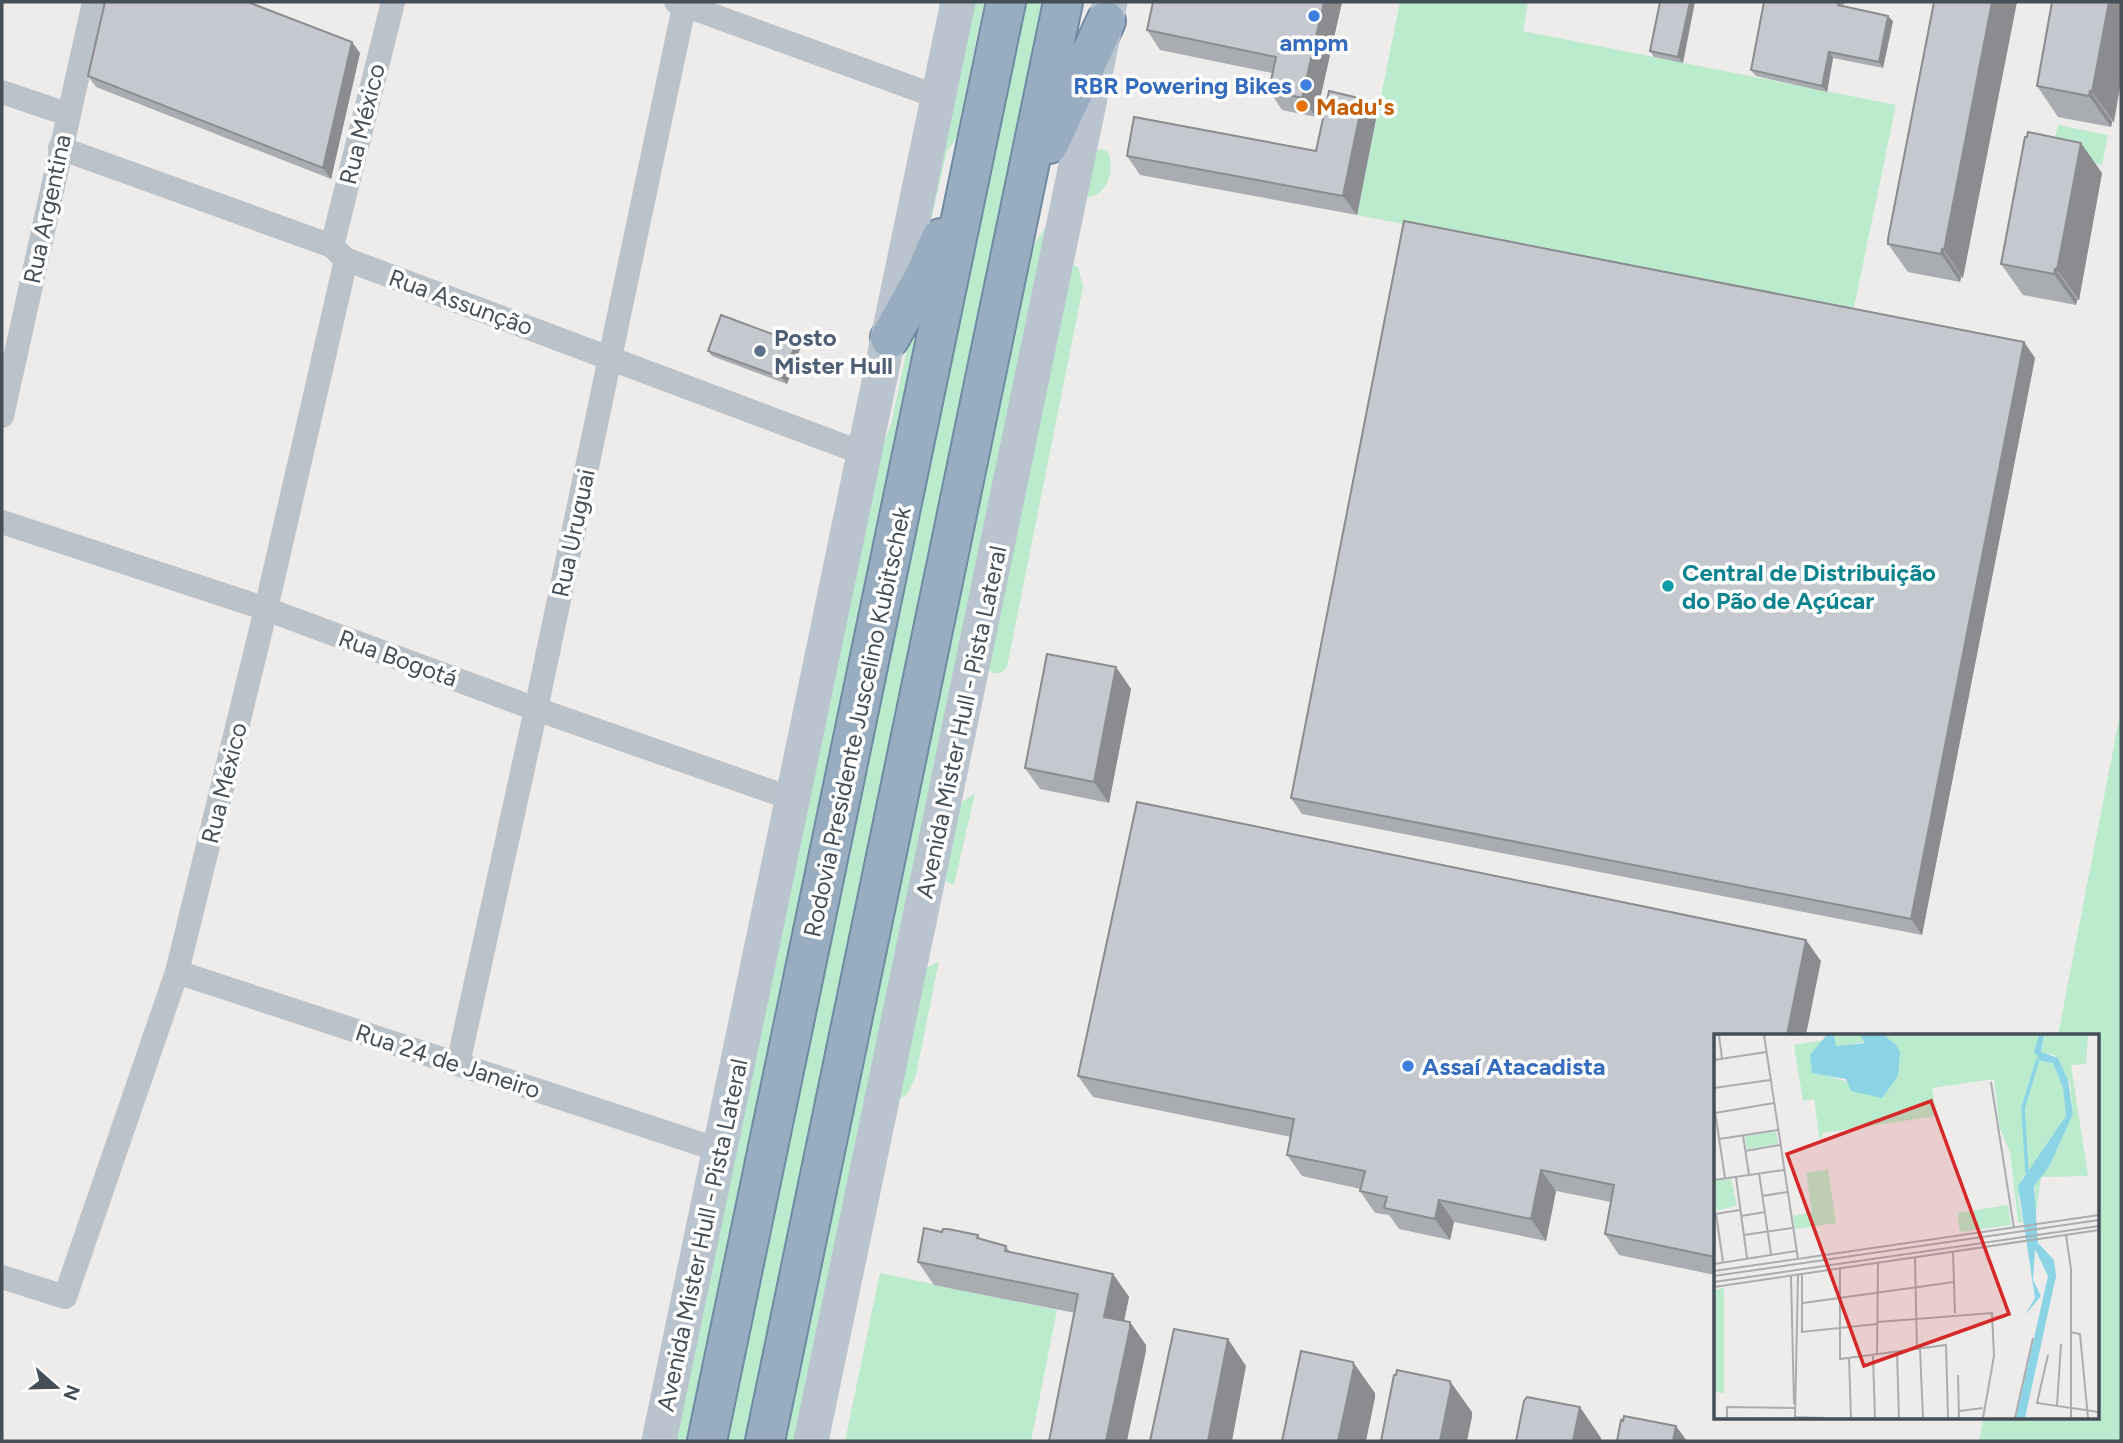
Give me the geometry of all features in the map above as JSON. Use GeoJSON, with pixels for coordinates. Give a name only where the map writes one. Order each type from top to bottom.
{"type":"FeatureCollection","features":[{"type":"Feature","properties":{"kind":"highway","name":"Rodovia Presidente Juscelino Kubitschek"},"geometry":{"type":"LineString","coordinates":[[707,1441],[1006,2]]}},
{"type":"Feature","properties":{"kind":"highway"},"geometry":{"type":"LineString","coordinates":[[765,1441],[1063,2]]}},
{"type":"Feature","properties":{"kind":"highway"},"geometry":{"type":"LineString","coordinates":[[1022,203],[1108,11]]}},
{"type":"Feature","properties":{"kind":"highway"},"geometry":{"type":"LineString","coordinates":[[890,338],[924,277],[971,169]]}},
{"type":"Feature","properties":{"kind":"main road","name":"Avenida Mister Hull - Pista Lateral"},"geometry":{"type":"LineString","coordinates":[[659,1441],[958,2]]}},
{"type":"Feature","properties":{"kind":"main road","name":"Avenida Mister Hull - Pista Lateral"},"geometry":{"type":"LineString","coordinates":[[811,1441],[1108,11]]}},
{"type":"Feature","properties":{"kind":"street","name":"Rua Argentina"},"geometry":{"type":"LineString","coordinates":[[2,416],[12,328],[60,148],[94,2]]}},
{"type":"Feature","properties":{"kind":"street","name":"Rua México"},"geometry":{"type":"LineString","coordinates":[[2,1277],[65,1297],[177,972],[266,609],[393,2]]}},
{"type":"Feature","properties":{"kind":"street"},"geometry":{"type":"LineString","coordinates":[[682,3],[938,97]]}},
{"type":"Feature","properties":{"kind":"street","name":"Rua Uruguai"},"geometry":{"type":"LineString","coordinates":[[458,1064],[536,709],[682,3]]}},
{"type":"Feature","properties":{"kind":"street"},"geometry":{"type":"LineString","coordinates":[[2,92],[67,114]]}},
{"type":"Feature","properties":{"kind":"street","name":"Rua Assunção"},"geometry":{"type":"LineString","coordinates":[[60,148],[865,454]]}},
{"type":"Feature","properties":{"kind":"street","name":"Rua Bogotá"},"geometry":{"type":"LineString","coordinates":[[2,522],[266,609],[536,709],[793,799]]}},
{"type":"Feature","properties":{"kind":"street","name":"Rua 24 de Janeiro"},"geometry":{"type":"LineString","coordinates":[[177,972],[719,1150]]}},
{"type":"Feature","properties":{"kind":"green space"},"geometry":{"type":"Polygon","coordinates":[[[971,2],[984,2],[956,139],[947,151],[926,242],[971,2]]]}},
{"type":"Feature","properties":{"kind":"green space"},"geometry":{"type":"Polygon","coordinates":[[[1025,2],[1042,2],[745,1441],[726,1441],[1025,2]]]}},
{"type":"Feature","properties":{"kind":"green space"},"geometry":{"type":"Polygon","coordinates":[[[1400,2],[1528,2],[1523,31],[1896,105],[1853,312],[1357,215],[1400,2]]]}},
{"type":"Feature","properties":{"kind":"green space"},"geometry":{"type":"Polygon","coordinates":[[[2058,125],[2108,135],[2102,165],[2051,155],[2058,125]]]}},
{"type":"Feature","properties":{"kind":"green space"},"geometry":{"type":"Polygon","coordinates":[[[1101,149],[1107,151],[1110,157],[1110,172],[1101,192],[1088,197],[1085,195],[1093,152],[1101,149]]]}},
{"type":"Feature","properties":{"kind":"green space"},"geometry":{"type":"Polygon","coordinates":[[[1048,224],[800,1441],[786,1441],[1033,246],[1048,224]]]}},
{"type":"Feature","properties":{"kind":"green space"},"geometry":{"type":"Polygon","coordinates":[[[1071,264],[1078,267],[1083,287],[1007,667],[1001,673],[993,673],[988,668],[1071,264]]]}},
{"type":"Feature","properties":{"kind":"green space"},"geometry":{"type":"Polygon","coordinates":[[[920,313],[686,1441],[671,1441],[869,487],[891,424],[914,317],[920,313]]]}},
{"type":"Feature","properties":{"kind":"green space"},"geometry":{"type":"Polygon","coordinates":[[[2121,709],[2121,1441],[1979,1441],[1984,1418],[2098,1418],[2098,1034],[2058,1034],[2121,709]]]}},
{"type":"Feature","properties":{"kind":"green space"},"geometry":{"type":"Polygon","coordinates":[[[975,793],[954,885],[945,881],[958,810],[962,802],[975,793]]]}},
{"type":"Feature","properties":{"kind":"green space"},"geometry":{"type":"Polygon","coordinates":[[[939,961],[916,1075],[908,1093],[895,1103],[925,969],[939,961]]]}},
{"type":"Feature","properties":{"kind":"green space"},"geometry":{"type":"Polygon","coordinates":[[[880,1273],[1057,1310],[1031,1441],[845,1441],[880,1273]]]}},
{"type":"Feature","properties":{"kind":"building"},"geometry":{"type":"Polygon","coordinates":[[[105,2],[248,2],[352,42],[323,168],[88,76],[105,2]]]}},
{"type":"Feature","properties":{"kind":"building"},"geometry":{"type":"Polygon","coordinates":[[[1153,2],[1324,2],[1302,98],[1269,90],[1276,57],[1147,30],[1153,2]]]}},
{"type":"Feature","properties":{"kind":"building"},"geometry":{"type":"Polygon","coordinates":[[[1660,2],[1690,2],[1678,57],[1650,51],[1660,2]]]}},
{"type":"Feature","properties":{"kind":"building"},"geometry":{"type":"Polygon","coordinates":[[[1764,2],[1839,2],[1838,5],[1888,16],[1879,62],[1829,52],[1822,86],[1751,70],[1764,2]]]}},
{"type":"Feature","properties":{"kind":"building"},"geometry":{"type":"Polygon","coordinates":[[[1934,2],[1992,2],[1944,250],[1942,249],[1941,254],[1888,244],[1934,2]]]}},
{"type":"Feature","properties":{"kind":"building"},"geometry":{"type":"Polygon","coordinates":[[[2052,2],[2109,2],[2092,92],[2090,91],[2089,96],[2037,86],[2052,2]]]}},
{"type":"Feature","properties":{"kind":"building"},"geometry":{"type":"Polygon","coordinates":[[[1329,91],[1363,99],[1343,196],[1127,156],[1134,117],[1316,151],[1329,91]]]}},
{"type":"Feature","properties":{"kind":"building"},"geometry":{"type":"Polygon","coordinates":[[[2028,132],[2081,143],[2057,270],[2055,269],[2054,274],[2001,264],[2028,132]]]}},
{"type":"Feature","properties":{"kind":"building","name":"Central de Distribuição do Pão de Açúcar"},"geometry":{"type":"Polygon","coordinates":[[[1404,221],[2024,342],[1911,919],[1291,798],[1404,221]]]}},
{"type":"Feature","properties":{"kind":"building"},"geometry":{"type":"Polygon","coordinates":[[[721,315],[796,343],[783,378],[708,351],[721,315]]]}},
{"type":"Feature","properties":{"kind":"building"},"geometry":{"type":"Polygon","coordinates":[[[1047,654],[1116,667],[1094,782],[1025,768],[1047,654]]]}},
{"type":"Feature","properties":{"kind":"building","name":"Assaí Atacadista"},"geometry":{"type":"Polygon","coordinates":[[[1137,802],[1806,940],[1787,1034],[1714,1034],[1714,1257],[1605,1234],[1614,1185],[1541,1170],[1531,1219],[1439,1200],[1435,1219],[1384,1208],[1387,1197],[1360,1191],[1365,1171],[1287,1155],[1294,1119],[1078,1076],[1137,802]]]}},
{"type":"Feature","properties":{"kind":"building"},"geometry":{"type":"Polygon","coordinates":[[[924,1228],[978,1235],[977,1238],[1006,1246],[1005,1251],[1113,1274],[1104,1317],[1130,1322],[1130,1328],[1106,1441],[1049,1441],[1078,1294],[918,1262],[924,1228]]]}},
{"type":"Feature","properties":{"kind":"building"},"geometry":{"type":"Polygon","coordinates":[[[1174,1329],[1228,1339],[1208,1441],[1150,1441],[1174,1329]]]}},
{"type":"Feature","properties":{"kind":"building"},"geometry":{"type":"Polygon","coordinates":[[[1301,1351],[1353,1362],[1338,1441],[1282,1441],[1301,1351]]]}},
{"type":"Feature","properties":{"kind":"building"},"geometry":{"type":"Polygon","coordinates":[[[1397,1370],[1450,1381],[1440,1441],[1381,1441],[1397,1370]]]}},
{"type":"Feature","properties":{"kind":"building"},"geometry":{"type":"Polygon","coordinates":[[[1527,1397],[1580,1407],[1573,1441],[1516,1441],[1527,1397]]]}},
{"type":"Feature","properties":{"kind":"building"},"geometry":{"type":"Polygon","coordinates":[[[1624,1416],[1676,1426],[1673,1441],[1617,1441],[1624,1416]]]}},
{"type":"Feature","properties":{"kind":"place","name":"ampm"},"geometry":{"type":"Point","coordinates":[1314,16]}},
{"type":"Feature","properties":{"kind":"place","name":"RBR Powering Bikes"},"geometry":{"type":"Point","coordinates":[1306,85]}},
{"type":"Feature","properties":{"kind":"place","name":"Madu's"},"geometry":{"type":"Point","coordinates":[1302,106]}},
{"type":"Feature","properties":{"kind":"place","name":"Posto Mister Hull"},"geometry":{"type":"Point","coordinates":[760,351]}},
{"type":"Feature","properties":{"kind":"place","name":"Central de Distribuição do Pão de Açúcar"},"geometry":{"type":"Point","coordinates":[1668,586]}},
{"type":"Feature","properties":{"kind":"place","name":"Assaí Atacadista"},"geometry":{"type":"Point","coordinates":[1408,1066]}}]}
